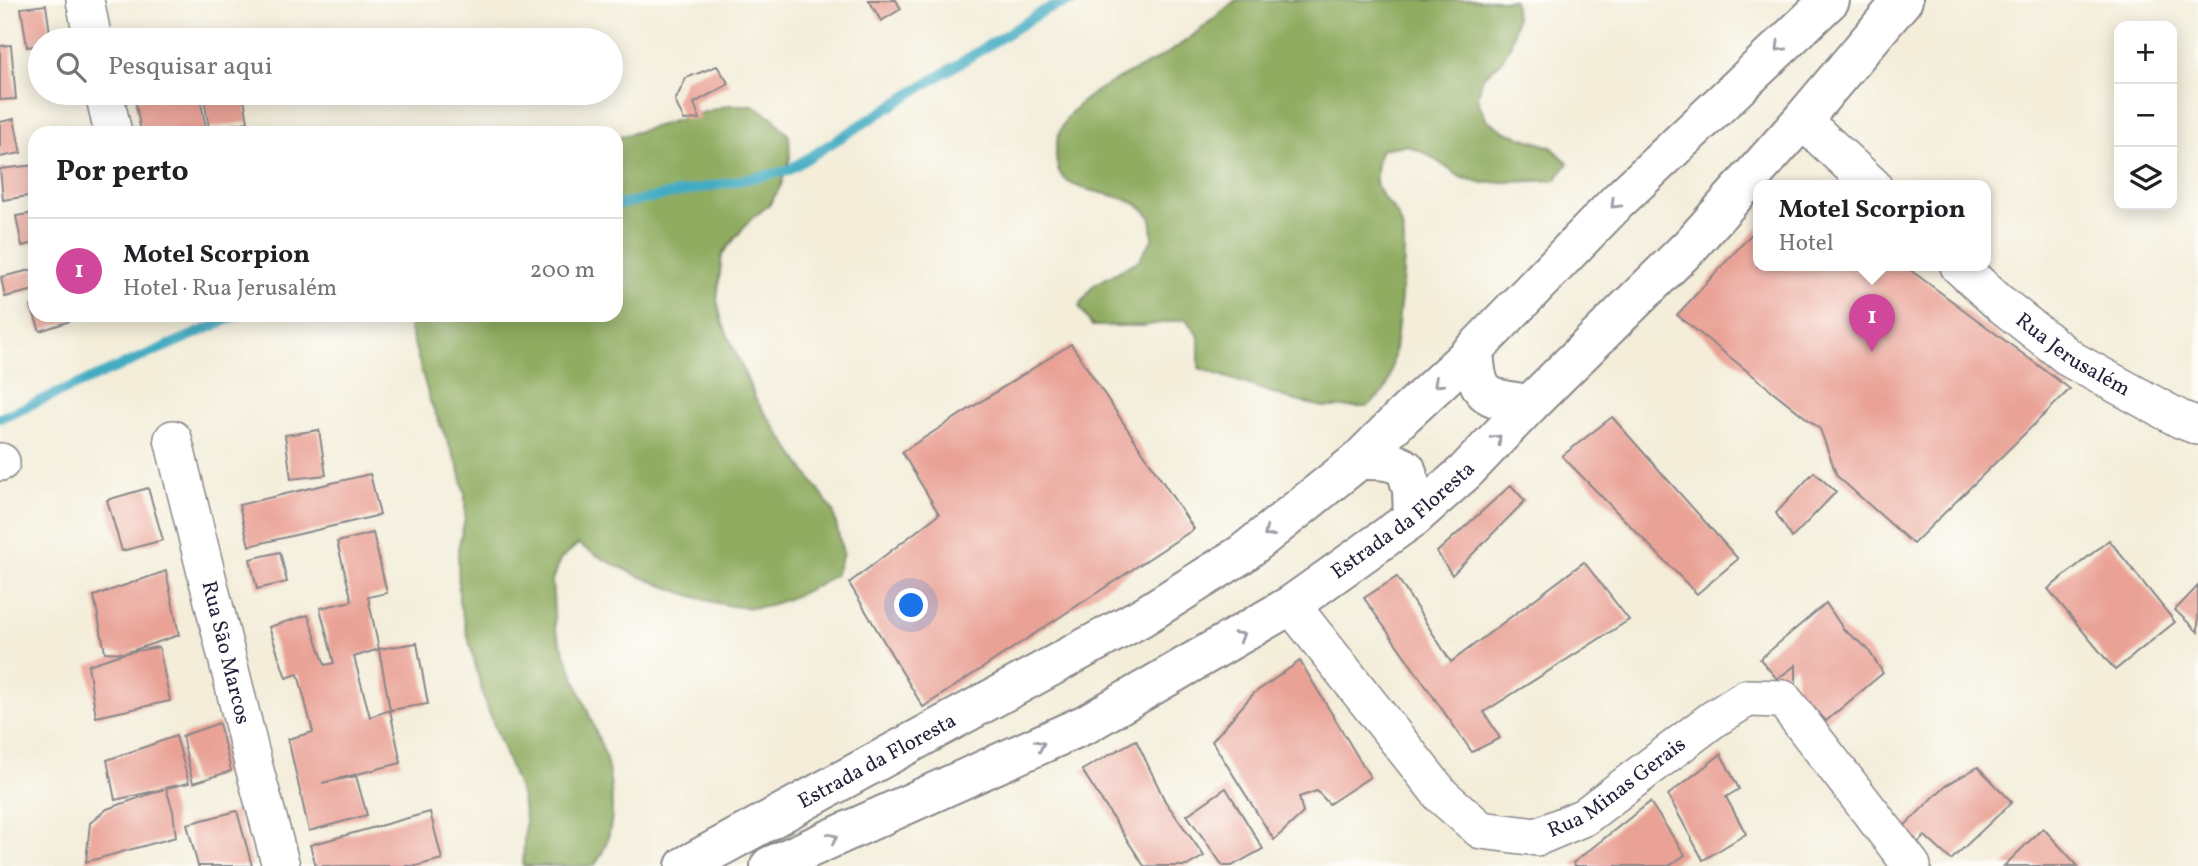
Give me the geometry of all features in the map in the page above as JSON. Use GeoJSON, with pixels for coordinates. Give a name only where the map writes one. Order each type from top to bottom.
{"type":"FeatureCollection","features":[{"type":"Feature","properties":{"kind":"main road","name":"Estrada da Floresta"},"geometry":{"type":"LineString","coordinates":[[685,866],[1142,617],[1242,554],[1359,460],[1474,350],[1617,202],[1829,0]]}},
{"type":"Feature","properties":{"kind":"main road","name":"Estrada da Floresta"},"geometry":{"type":"LineString","coordinates":[[770,866],[1086,724],[1292,605],[1413,517],[1465,472],[1690,246],[1802,120],[1903,0]]}},
{"type":"Feature","properties":{"kind":"main road"},"geometry":{"type":"LineString","coordinates":[[1474,350],[1476,376],[1482,389],[1494,400],[1530,404]]}},
{"type":"Feature","properties":{"kind":"main road"},"geometry":{"type":"LineString","coordinates":[[1359,460],[1385,460],[1398,463],[1406,469],[1412,490],[1413,517]]}},
{"type":"Feature","properties":{"kind":"street"},"geometry":{"type":"LineString","coordinates":[[85,0],[91,28]]}},
{"type":"Feature","properties":{"kind":"street"},"geometry":{"type":"LineString","coordinates":[[107,105],[111,126]]}},
{"type":"Feature","properties":{"kind":"street"},"geometry":{"type":"LineString","coordinates":[[1802,120],[1867,180]]}},
{"type":"Feature","properties":{"kind":"street","name":"Rua Jerusalém"},"geometry":{"type":"LineString","coordinates":[[1964,271],[1997,301],[2072,360],[2180,419],[2198,426]]}},
{"type":"Feature","properties":{"kind":"street","name":"Rua São Marcos"},"geometry":{"type":"LineString","coordinates":[[173,439],[281,866]]}},
{"type":"Feature","properties":{"kind":"street","name":"Rua Minas Gerais"},"geometry":{"type":"LineString","coordinates":[[1292,605],[1442,796],[1481,830],[1537,836],[1584,817],[1712,720],[1747,698],[1783,699],[1912,866]]}},
{"type":"Feature","properties":{"kind":"green space"},"geometry":{"type":"Polygon","coordinates":[[[1236,0],[1514,0],[1516,19],[1511,44],[1500,63],[1483,77],[1477,99],[1486,119],[1506,132],[1551,147],[1568,163],[1556,180],[1484,183],[1462,178],[1425,153],[1406,145],[1381,149],[1376,180],[1378,190],[1394,210],[1403,232],[1402,286],[1389,378],[1384,391],[1367,407],[1324,407],[1296,401],[1199,368],[1199,337],[1186,319],[1143,326],[1092,326],[1079,306],[1094,285],[1139,260],[1153,238],[1152,222],[1141,207],[1129,200],[1085,189],[1062,176],[1057,165],[1057,141],[1065,121],[1078,105],[1096,91],[1177,47],[1236,0]]]}},
{"type":"Feature","properties":{"kind":"green space"},"geometry":{"type":"Polygon","coordinates":[[[729,105],[753,105],[773,118],[789,136],[790,158],[781,185],[770,204],[750,220],[722,254],[717,300],[722,322],[756,400],[833,511],[843,554],[835,575],[789,598],[760,607],[719,603],[667,587],[616,565],[578,544],[560,560],[552,580],[555,628],[605,755],[612,812],[607,840],[594,866],[523,866],[525,820],[522,798],[484,699],[459,601],[458,549],[465,519],[465,494],[459,468],[430,401],[408,322],[623,322],[623,136],[729,105]]]}},
{"type":"Feature","properties":{"kind":"building"},"geometry":{"type":"Polygon","coordinates":[[[869,0],[896,0],[901,9],[881,21],[869,0]]]}},
{"type":"Feature","properties":{"kind":"building"},"geometry":{"type":"Polygon","coordinates":[[[46,5],[49,28],[28,28],[28,47],[27,47],[21,8],[46,5]]]}},
{"type":"Feature","properties":{"kind":"building"},"geometry":{"type":"Polygon","coordinates":[[[11,45],[16,99],[0,100],[0,46],[11,45]]]}},
{"type":"Feature","properties":{"kind":"building"},"geometry":{"type":"Polygon","coordinates":[[[717,66],[729,84],[694,103],[700,119],[684,120],[675,101],[686,78],[717,66]]]}},
{"type":"Feature","properties":{"kind":"building"},"geometry":{"type":"Polygon","coordinates":[[[136,105],[201,105],[206,126],[140,126],[136,105]]]}},
{"type":"Feature","properties":{"kind":"building"},"geometry":{"type":"Polygon","coordinates":[[[205,105],[245,105],[248,122],[209,126],[205,105]]]}},
{"type":"Feature","properties":{"kind":"building"},"geometry":{"type":"Polygon","coordinates":[[[14,119],[21,153],[0,157],[0,122],[14,119]]]}},
{"type":"Feature","properties":{"kind":"building"},"geometry":{"type":"Polygon","coordinates":[[[28,166],[28,196],[3,200],[0,169],[28,166]]]}},
{"type":"Feature","properties":{"kind":"building"},"geometry":{"type":"Polygon","coordinates":[[[28,214],[28,245],[22,246],[16,216],[28,214]]]}},
{"type":"Feature","properties":{"kind":"building"},"geometry":{"type":"Polygon","coordinates":[[[1753,232],[1753,271],[1912,271],[2070,389],[1913,544],[1837,476],[1820,429],[1677,315],[1753,232]]]}},
{"type":"Feature","properties":{"kind":"building"},"geometry":{"type":"Polygon","coordinates":[[[28,271],[28,292],[5,297],[1,277],[28,271]]]}},
{"type":"Feature","properties":{"kind":"building"},"geometry":{"type":"Polygon","coordinates":[[[37,322],[67,322],[40,331],[37,322]]]}},
{"type":"Feature","properties":{"kind":"building"},"geometry":{"type":"Polygon","coordinates":[[[1071,344],[1194,529],[923,707],[849,583],[939,514],[902,452],[1071,344]]]}},
{"type":"Feature","properties":{"kind":"building"},"geometry":{"type":"Polygon","coordinates":[[[1612,417],[1738,559],[1697,594],[1562,456],[1612,417]]]}},
{"type":"Feature","properties":{"kind":"building"},"geometry":{"type":"Polygon","coordinates":[[[319,430],[326,475],[291,479],[285,435],[319,430]]]}},
{"type":"Feature","properties":{"kind":"building"},"geometry":{"type":"Polygon","coordinates":[[[1814,472],[1836,492],[1792,538],[1776,513],[1814,472]]]}},
{"type":"Feature","properties":{"kind":"building"},"geometry":{"type":"Polygon","coordinates":[[[370,474],[380,515],[249,546],[239,505],[370,474]]]}},
{"type":"Feature","properties":{"kind":"building"},"geometry":{"type":"Polygon","coordinates":[[[1511,485],[1525,501],[1452,575],[1437,552],[1511,485]]]}},
{"type":"Feature","properties":{"kind":"building"},"geometry":{"type":"Polygon","coordinates":[[[148,488],[163,540],[122,551],[107,500],[148,488]]]}},
{"type":"Feature","properties":{"kind":"building"},"geometry":{"type":"Polygon","coordinates":[[[373,533],[387,593],[368,597],[379,649],[354,657],[370,717],[390,710],[401,763],[322,783],[356,776],[367,815],[309,831],[288,739],[313,732],[298,674],[286,678],[269,627],[308,615],[325,665],[334,663],[320,608],[352,601],[337,542],[373,533]]]}},
{"type":"Feature","properties":{"kind":"building"},"geometry":{"type":"Polygon","coordinates":[[[2109,540],[2175,622],[2115,670],[2048,589],[2109,540]]]}},
{"type":"Feature","properties":{"kind":"building"},"geometry":{"type":"Polygon","coordinates":[[[280,552],[287,582],[257,589],[250,559],[280,552]]]}},
{"type":"Feature","properties":{"kind":"building"},"geometry":{"type":"Polygon","coordinates":[[[1584,562],[1629,620],[1484,712],[1500,738],[1472,752],[1364,598],[1397,577],[1451,662],[1584,562]]]}},
{"type":"Feature","properties":{"kind":"building"},"geometry":{"type":"Polygon","coordinates":[[[166,571],[179,635],[125,653],[105,652],[94,596],[166,571]]]}},
{"type":"Feature","properties":{"kind":"building"},"geometry":{"type":"Polygon","coordinates":[[[2198,586],[2198,632],[2175,610],[2198,586]]]}},
{"type":"Feature","properties":{"kind":"building"},"geometry":{"type":"Polygon","coordinates":[[[1826,603],[1844,630],[1867,648],[1883,673],[1826,721],[1796,688],[1796,665],[1777,679],[1760,659],[1826,603]]]}},
{"type":"Feature","properties":{"kind":"building"},"geometry":{"type":"Polygon","coordinates":[[[417,643],[428,704],[390,710],[379,649],[417,643]]]}},
{"type":"Feature","properties":{"kind":"building"},"geometry":{"type":"Polygon","coordinates":[[[159,647],[170,701],[96,717],[88,665],[125,653],[159,647]]]}},
{"type":"Feature","properties":{"kind":"building"},"geometry":{"type":"Polygon","coordinates":[[[1300,661],[1370,777],[1329,804],[1317,791],[1299,797],[1303,813],[1274,840],[1212,741],[1253,694],[1300,661]]]}},
{"type":"Feature","properties":{"kind":"building"},"geometry":{"type":"Polygon","coordinates":[[[219,723],[231,771],[193,783],[182,736],[219,723]]]}},
{"type":"Feature","properties":{"kind":"building"},"geometry":{"type":"Polygon","coordinates":[[[176,736],[189,783],[166,788],[173,811],[176,837],[86,862],[90,823],[107,809],[164,789],[115,800],[107,760],[176,736]]]}},
{"type":"Feature","properties":{"kind":"building"},"geometry":{"type":"Polygon","coordinates":[[[1136,740],[1165,801],[1204,856],[1187,866],[1144,866],[1082,770],[1136,740]]]}},
{"type":"Feature","properties":{"kind":"building"},"geometry":{"type":"Polygon","coordinates":[[[1721,754],[1739,789],[1726,797],[1746,834],[1703,860],[1668,795],[1721,754]]]}},
{"type":"Feature","properties":{"kind":"building"},"geometry":{"type":"Polygon","coordinates":[[[1978,767],[2012,802],[1951,860],[1925,836],[1910,850],[1896,834],[1945,786],[1978,767]]]}},
{"type":"Feature","properties":{"kind":"building"},"geometry":{"type":"Polygon","coordinates":[[[1226,788],[1263,849],[1232,866],[1223,866],[1187,815],[1226,788]]]}},
{"type":"Feature","properties":{"kind":"building"},"geometry":{"type":"Polygon","coordinates":[[[1650,802],[1685,855],[1669,866],[1575,866],[1573,863],[1650,802]]]}},
{"type":"Feature","properties":{"kind":"building"},"geometry":{"type":"Polygon","coordinates":[[[237,811],[252,866],[198,866],[187,824],[237,811]]]}},
{"type":"Feature","properties":{"kind":"building"},"geometry":{"type":"Polygon","coordinates":[[[430,812],[442,859],[416,866],[316,866],[310,845],[430,812]]]}},
{"type":"Feature","properties":{"kind":"building"},"geometry":{"type":"Polygon","coordinates":[[[2043,828],[2078,866],[2004,866],[2043,828]]]}},
{"type":"Feature","properties":{"kind":"waterway"},"geometry":{"type":"LineString","coordinates":[[623,204],[787,171],[1045,10],[1074,0]]}},
{"type":"Feature","properties":{"kind":"waterway"},"geometry":{"type":"LineString","coordinates":[[0,418],[223,322]]}},
{"type":"Feature","properties":{"kind":"place","name":"Motel Scorpion"},"geometry":{"type":"Point","coordinates":[1872,352]}}]}
